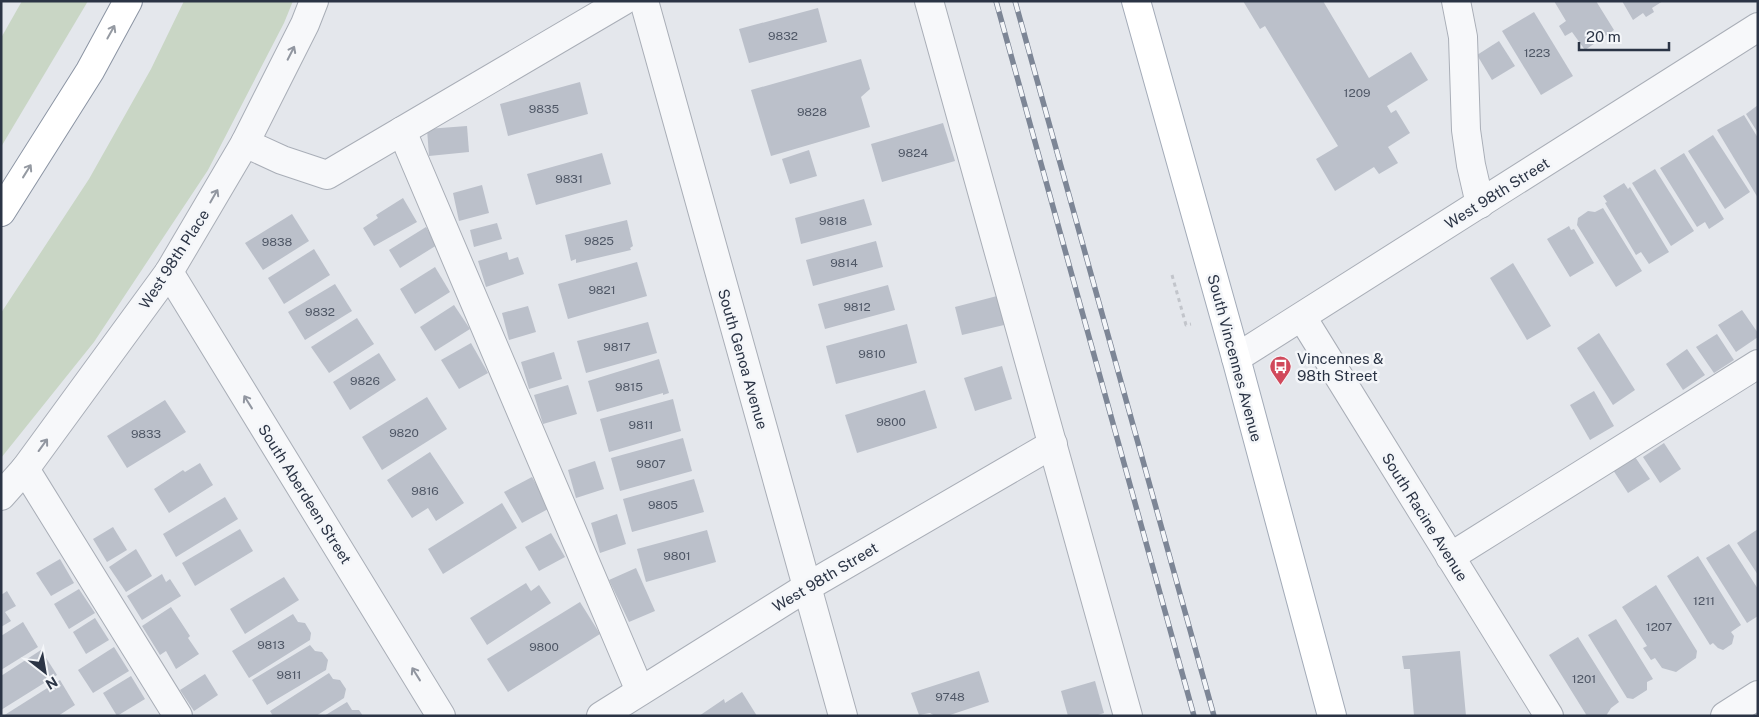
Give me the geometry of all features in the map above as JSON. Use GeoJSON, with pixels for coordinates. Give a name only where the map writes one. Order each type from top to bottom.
{"type":"FeatureCollection","features":[{"type":"Feature","properties":{"kind":"main road"},"geometry":{"type":"LineString","coordinates":[[1,212],[90,71],[128,1]]}},
{"type":"Feature","properties":{"kind":"main road","name":"South Vincennes Avenue"},"geometry":{"type":"LineString","coordinates":[[1136,1],[1236,358],[1332,716]]}},
{"type":"Feature","properties":{"kind":"street","name":"West 98th Place"},"geometry":{"type":"LineString","coordinates":[[1,496],[25,469],[169,272],[245,143],[305,24],[314,1]]}},
{"type":"Feature","properties":{"kind":"street"},"geometry":{"type":"LineString","coordinates":[[245,143],[282,160],[327,175],[623,1]]}},
{"type":"Feature","properties":{"kind":"street","name":"South Genoa Avenue"},"geometry":{"type":"LineString","coordinates":[[644,1],[842,716]]}},
{"type":"Feature","properties":{"kind":"street"},"geometry":{"type":"LineString","coordinates":[[929,1],[1128,716]]}},
{"type":"Feature","properties":{"kind":"street"},"geometry":{"type":"LineString","coordinates":[[1456,1],[1462,37],[1466,130],[1471,165],[1480,204]]}},
{"type":"Feature","properties":{"kind":"street","name":"West 98th Street"},"geometry":{"type":"LineString","coordinates":[[1236,358],[1302,318],[1758,27]]}},
{"type":"Feature","properties":{"kind":"street"},"geometry":{"type":"LineString","coordinates":[[402,131],[640,691]]}},
{"type":"Feature","properties":{"kind":"street","name":"South Aberdeen Street"},"geometry":{"type":"LineString","coordinates":[[169,272],[441,716]]}},
{"type":"Feature","properties":{"kind":"street","name":"South Racine Avenue"},"geometry":{"type":"LineString","coordinates":[[1302,318],[1549,716]]}},
{"type":"Feature","properties":{"kind":"street"},"geometry":{"type":"LineString","coordinates":[[1450,557],[1758,364]]}},
{"type":"Feature","properties":{"kind":"street","name":"West 98th Street"},"geometry":{"type":"LineString","coordinates":[[601,716],[807,587],[1053,444]]}},
{"type":"Feature","properties":{"kind":"street"},"geometry":{"type":"LineString","coordinates":[[25,469],[178,716]]}},
{"type":"Feature","properties":{"kind":"street"},"geometry":{"type":"LineString","coordinates":[[1725,716],[1758,695]]}},
{"type":"Feature","properties":{"kind":"path"},"geometry":{"type":"LineString","coordinates":[[1172,275],[1186,325],[1191,324]]}},
{"type":"Feature","properties":{"kind":"green space"},"geometry":{"type":"Polygon","coordinates":[[[22,1],[88,1],[1,147],[1,38],[22,1]]]}},
{"type":"Feature","properties":{"kind":"green space"},"geometry":{"type":"Polygon","coordinates":[[[184,1],[293,1],[284,23],[208,170],[94,342],[1,458],[1,313],[89,179],[151,69],[184,1]]]}},
{"type":"Feature","properties":{"kind":"building"},"geometry":{"type":"Polygon","coordinates":[[[1243,1],[1323,1],[1369,78],[1411,52],[1428,80],[1387,106],[1391,113],[1396,110],[1410,133],[1388,147],[1398,163],[1379,174],[1374,167],[1335,191],[1316,159],[1338,146],[1265,26],[1260,29],[1243,1]]]}},
{"type":"Feature","properties":{"kind":"building"},"geometry":{"type":"Polygon","coordinates":[[[1554,1],[1596,1],[1614,30],[1585,50],[1572,32],[1565,36],[1559,26],[1566,21],[1554,1]]]}},
{"type":"Feature","properties":{"kind":"building"},"geometry":{"type":"Polygon","coordinates":[[[1622,1],[1663,1],[1652,8],[1654,12],[1646,17],[1643,13],[1633,20],[1622,1]]]}},
{"type":"Feature","properties":{"kind":"building"},"geometry":{"type":"Polygon","coordinates":[[[818,8],[827,42],[749,63],[739,29],[818,8]]]}},
{"type":"Feature","properties":{"kind":"building"},"geometry":{"type":"Polygon","coordinates":[[[1534,12],[1573,76],[1541,95],[1502,31],[1534,12]]]}},
{"type":"Feature","properties":{"kind":"building"},"geometry":{"type":"Polygon","coordinates":[[[1499,41],[1515,66],[1492,80],[1477,55],[1499,41]]]}},
{"type":"Feature","properties":{"kind":"building"},"geometry":{"type":"Polygon","coordinates":[[[861,59],[870,89],[861,97],[870,127],[771,156],[751,90],[861,59]]]}},
{"type":"Feature","properties":{"kind":"building"},"geometry":{"type":"Polygon","coordinates":[[[580,82],[588,114],[508,136],[500,104],[580,82]]]}},
{"type":"Feature","properties":{"kind":"building"},"geometry":{"type":"Polygon","coordinates":[[[1758,105],[1758,133],[1746,114],[1758,105]]]}},
{"type":"Feature","properties":{"kind":"building"},"geometry":{"type":"Polygon","coordinates":[[[1744,115],[1758,138],[1758,198],[1717,130],[1744,115]]]}},
{"type":"Feature","properties":{"kind":"building"},"geometry":{"type":"Polygon","coordinates":[[[943,123],[955,161],[882,182],[871,144],[943,123]]]}},
{"type":"Feature","properties":{"kind":"building"},"geometry":{"type":"Polygon","coordinates":[[[467,126],[469,152],[429,156],[427,129],[467,126]]]}},
{"type":"Feature","properties":{"kind":"building"},"geometry":{"type":"Polygon","coordinates":[[[1713,135],[1750,192],[1725,209],[1688,151],[1713,135]]]}},
{"type":"Feature","properties":{"kind":"building"},"geometry":{"type":"Polygon","coordinates":[[[809,150],[817,176],[790,184],[782,159],[809,150]]]}},
{"type":"Feature","properties":{"kind":"building"},"geometry":{"type":"Polygon","coordinates":[[[602,153],[611,184],[536,205],[527,174],[602,153]]]}},
{"type":"Feature","properties":{"kind":"building"},"geometry":{"type":"Polygon","coordinates":[[[1684,153],[1724,219],[1709,229],[1705,222],[1697,227],[1660,168],[1684,153]]]}},
{"type":"Feature","properties":{"kind":"building"},"geometry":{"type":"Polygon","coordinates":[[[1655,169],[1694,231],[1671,246],[1632,183],[1655,169]]]}},
{"type":"Feature","properties":{"kind":"building"},"geometry":{"type":"Polygon","coordinates":[[[1624,183],[1628,189],[1630,187],[1669,252],[1649,264],[1641,252],[1636,255],[1605,203],[1607,202],[1603,196],[1624,183]]]}},
{"type":"Feature","properties":{"kind":"building"},"geometry":{"type":"Polygon","coordinates":[[[482,185],[489,213],[459,221],[453,193],[482,185]]]}},
{"type":"Feature","properties":{"kind":"building"},"geometry":{"type":"Polygon","coordinates":[[[403,198],[417,222],[374,246],[363,228],[378,218],[376,215],[403,198]]]}},
{"type":"Feature","properties":{"kind":"building"},"geometry":{"type":"Polygon","coordinates":[[[864,199],[872,225],[801,244],[795,218],[864,199]]]}},
{"type":"Feature","properties":{"kind":"building"},"geometry":{"type":"Polygon","coordinates":[[[1603,208],[1642,271],[1616,287],[1577,225],[1578,218],[1588,211],[1595,212],[1603,208]]]}},
{"type":"Feature","properties":{"kind":"building"},"geometry":{"type":"Polygon","coordinates":[[[292,214],[309,241],[263,270],[245,243],[292,214]]]}},
{"type":"Feature","properties":{"kind":"building"},"geometry":{"type":"Polygon","coordinates":[[[627,220],[633,246],[630,248],[631,250],[576,263],[576,259],[571,261],[565,235],[627,220]]]}},
{"type":"Feature","properties":{"kind":"building"},"geometry":{"type":"Polygon","coordinates":[[[497,223],[502,239],[474,247],[470,230],[497,223]]]}},
{"type":"Feature","properties":{"kind":"building"},"geometry":{"type":"Polygon","coordinates":[[[1569,226],[1571,230],[1574,229],[1594,263],[1570,277],[1547,239],[1569,226]]]}},
{"type":"Feature","properties":{"kind":"building"},"geometry":{"type":"Polygon","coordinates":[[[426,227],[437,245],[400,268],[389,250],[426,227]]]}},
{"type":"Feature","properties":{"kind":"building"},"geometry":{"type":"Polygon","coordinates":[[[876,241],[883,267],[813,286],[806,260],[876,241]]]}},
{"type":"Feature","properties":{"kind":"building"},"geometry":{"type":"Polygon","coordinates":[[[314,249],[330,275],[284,304],[268,278],[314,249]]]}},
{"type":"Feature","properties":{"kind":"building"},"geometry":{"type":"Polygon","coordinates":[[[507,252],[509,260],[518,257],[524,274],[486,287],[478,261],[507,252]]]}},
{"type":"Feature","properties":{"kind":"building"},"geometry":{"type":"Polygon","coordinates":[[[637,262],[647,296],[568,319],[558,284],[637,262]]]}},
{"type":"Feature","properties":{"kind":"building"},"geometry":{"type":"Polygon","coordinates":[[[1513,263],[1551,326],[1527,340],[1490,278],[1513,263]]]}},
{"type":"Feature","properties":{"kind":"building"},"geometry":{"type":"Polygon","coordinates":[[[435,267],[450,292],[415,314],[400,289],[435,267]]]}},
{"type":"Feature","properties":{"kind":"building"},"geometry":{"type":"Polygon","coordinates":[[[335,284],[352,311],[305,340],[288,312],[335,284]]]}},
{"type":"Feature","properties":{"kind":"building"},"geometry":{"type":"Polygon","coordinates":[[[888,285],[895,310],[825,329],[818,304],[888,285]]]}},
{"type":"Feature","properties":{"kind":"building"},"geometry":{"type":"Polygon","coordinates":[[[997,296],[1004,325],[962,335],[955,307],[997,296]]]}},
{"type":"Feature","properties":{"kind":"building"},"geometry":{"type":"Polygon","coordinates":[[[454,305],[470,329],[435,351],[420,327],[454,305]]]}},
{"type":"Feature","properties":{"kind":"building"},"geometry":{"type":"Polygon","coordinates":[[[528,306],[536,332],[509,340],[502,313],[528,306]]]}},
{"type":"Feature","properties":{"kind":"building"},"geometry":{"type":"Polygon","coordinates":[[[1742,310],[1758,333],[1758,337],[1736,352],[1718,325],[1742,310]]]}},
{"type":"Feature","properties":{"kind":"building"},"geometry":{"type":"Polygon","coordinates":[[[357,318],[374,344],[329,373],[311,347],[357,318]]]}},
{"type":"Feature","properties":{"kind":"building"},"geometry":{"type":"Polygon","coordinates":[[[648,322],[657,353],[586,373],[577,341],[648,322]]]}},
{"type":"Feature","properties":{"kind":"building"},"geometry":{"type":"Polygon","coordinates":[[[907,324],[917,363],[836,384],[826,346],[907,324]]]}},
{"type":"Feature","properties":{"kind":"building"},"geometry":{"type":"Polygon","coordinates":[[[1599,333],[1635,390],[1613,405],[1577,348],[1599,333]]]}},
{"type":"Feature","properties":{"kind":"building"},"geometry":{"type":"Polygon","coordinates":[[[1717,334],[1734,360],[1714,373],[1696,347],[1717,334]]]}},
{"type":"Feature","properties":{"kind":"building"},"geometry":{"type":"Polygon","coordinates":[[[471,343],[488,373],[459,389],[441,360],[471,343]]]}},
{"type":"Feature","properties":{"kind":"building"},"geometry":{"type":"Polygon","coordinates":[[[1687,349],[1705,375],[1683,390],[1666,364],[1687,349]]]}},
{"type":"Feature","properties":{"kind":"building"},"geometry":{"type":"Polygon","coordinates":[[[554,352],[562,379],[529,389],[521,362],[554,352]]]}},
{"type":"Feature","properties":{"kind":"building"},"geometry":{"type":"Polygon","coordinates":[[[379,353],[396,380],[350,410],[333,382],[379,353]]]}},
{"type":"Feature","properties":{"kind":"building"},"geometry":{"type":"Polygon","coordinates":[[[659,359],[669,393],[663,395],[663,393],[597,412],[588,381],[659,359]]]}},
{"type":"Feature","properties":{"kind":"building"},"geometry":{"type":"Polygon","coordinates":[[[1002,366],[1012,399],[975,411],[964,378],[1002,366]]]}},
{"type":"Feature","properties":{"kind":"building"},"geometry":{"type":"Polygon","coordinates":[[[568,385],[577,414],[543,424],[534,395],[568,385]]]}},
{"type":"Feature","properties":{"kind":"building"},"geometry":{"type":"Polygon","coordinates":[[[925,390],[937,428],[857,453],[845,415],[925,390]]]}},
{"type":"Feature","properties":{"kind":"building"},"geometry":{"type":"Polygon","coordinates":[[[1594,391],[1614,426],[1590,440],[1570,405],[1594,391]]]}},
{"type":"Feature","properties":{"kind":"building"},"geometry":{"type":"Polygon","coordinates":[[[427,397],[447,429],[382,470],[362,437],[427,397]]]}},
{"type":"Feature","properties":{"kind":"building"},"geometry":{"type":"Polygon","coordinates":[[[673,399],[681,431],[609,452],[600,419],[673,399]]]}},
{"type":"Feature","properties":{"kind":"building"},"geometry":{"type":"Polygon","coordinates":[[[165,400],[186,432],[127,468],[107,436],[165,400]]]}},
{"type":"Feature","properties":{"kind":"building"},"geometry":{"type":"Polygon","coordinates":[[[683,438],[692,471],[620,491],[611,458],[683,438]]]}},
{"type":"Feature","properties":{"kind":"building"},"geometry":{"type":"Polygon","coordinates":[[[1664,443],[1681,469],[1660,483],[1643,457],[1664,443]]]}},
{"type":"Feature","properties":{"kind":"building"},"geometry":{"type":"Polygon","coordinates":[[[430,452],[464,503],[436,521],[428,508],[412,518],[387,480],[430,452]]]}},
{"type":"Feature","properties":{"kind":"building"},"geometry":{"type":"Polygon","coordinates":[[[1635,457],[1650,479],[1628,493],[1613,470],[1635,457]]]}},
{"type":"Feature","properties":{"kind":"building"},"geometry":{"type":"Polygon","coordinates":[[[595,461],[604,489],[576,498],[568,470],[595,461]]]}},
{"type":"Feature","properties":{"kind":"building"},"geometry":{"type":"Polygon","coordinates":[[[200,463],[213,485],[169,513],[154,489],[183,470],[185,472],[200,463]]]}},
{"type":"Feature","properties":{"kind":"building"},"geometry":{"type":"Polygon","coordinates":[[[532,477],[550,508],[522,523],[504,492],[532,477]]]}},
{"type":"Feature","properties":{"kind":"building"},"geometry":{"type":"Polygon","coordinates":[[[694,479],[704,512],[632,532],[623,499],[694,479]]]}},
{"type":"Feature","properties":{"kind":"building"},"geometry":{"type":"Polygon","coordinates":[[[225,497],[238,519],[176,557],[163,534],[225,497]]]}},
{"type":"Feature","properties":{"kind":"building"},"geometry":{"type":"Polygon","coordinates":[[[502,503],[517,528],[443,574],[428,549],[502,503]]]}},
{"type":"Feature","properties":{"kind":"building"},"geometry":{"type":"Polygon","coordinates":[[[617,514],[626,544],[600,553],[591,523],[617,514]]]}},
{"type":"Feature","properties":{"kind":"building"},"geometry":{"type":"Polygon","coordinates":[[[113,527],[127,550],[107,562],[93,539],[113,527]]]}},
{"type":"Feature","properties":{"kind":"building"},"geometry":{"type":"Polygon","coordinates":[[[240,529],[253,551],[195,586],[182,563],[240,529]]]}},
{"type":"Feature","properties":{"kind":"building"},"geometry":{"type":"Polygon","coordinates":[[[1758,529],[1758,575],[1737,543],[1758,529]]]}},
{"type":"Feature","properties":{"kind":"building"},"geometry":{"type":"Polygon","coordinates":[[[707,530],[716,562],[646,582],[637,549],[707,530]]]}},
{"type":"Feature","properties":{"kind":"building"},"geometry":{"type":"Polygon","coordinates":[[[551,533],[565,557],[539,571],[525,547],[551,533]]]}},
{"type":"Feature","properties":{"kind":"building"},"geometry":{"type":"Polygon","coordinates":[[[1729,544],[1758,589],[1758,616],[1747,623],[1706,558],[1729,544]]]}},
{"type":"Feature","properties":{"kind":"building"},"geometry":{"type":"Polygon","coordinates":[[[136,549],[152,576],[126,592],[109,567],[136,549]]]}},
{"type":"Feature","properties":{"kind":"building"},"geometry":{"type":"Polygon","coordinates":[[[1698,556],[1741,625],[1731,632],[1734,636],[1732,644],[1723,650],[1713,643],[1710,645],[1667,576],[1698,556]]]}},
{"type":"Feature","properties":{"kind":"building"},"geometry":{"type":"Polygon","coordinates":[[[60,559],[74,583],[51,596],[36,573],[60,559]]]}},
{"type":"Feature","properties":{"kind":"building"},"geometry":{"type":"Polygon","coordinates":[[[636,568],[655,611],[629,622],[609,580],[636,568]]]}},
{"type":"Feature","properties":{"kind":"building"},"geometry":{"type":"Polygon","coordinates":[[[162,574],[166,582],[170,579],[181,596],[142,620],[127,596],[162,574]]]}},
{"type":"Feature","properties":{"kind":"building"},"geometry":{"type":"Polygon","coordinates":[[[284,577],[299,600],[245,634],[230,609],[284,577]]]}},
{"type":"Feature","properties":{"kind":"building"},"geometry":{"type":"Polygon","coordinates":[[[526,583],[531,591],[539,585],[551,603],[487,645],[470,618],[526,583]]]}},
{"type":"Feature","properties":{"kind":"building"},"geometry":{"type":"Polygon","coordinates":[[[1656,585],[1697,651],[1696,658],[1676,672],[1662,668],[1655,658],[1651,660],[1643,648],[1647,646],[1622,607],[1656,585]]]}},
{"type":"Feature","properties":{"kind":"building"},"geometry":{"type":"Polygon","coordinates":[[[79,589],[95,613],[69,629],[54,604],[79,589]]]}},
{"type":"Feature","properties":{"kind":"building"},"geometry":{"type":"Polygon","coordinates":[[[7,591],[16,606],[5,612],[11,621],[1,627],[1,595],[7,591]]]}},
{"type":"Feature","properties":{"kind":"building"},"geometry":{"type":"Polygon","coordinates":[[[580,602],[600,634],[508,692],[487,659],[580,602]]]}},
{"type":"Feature","properties":{"kind":"building"},"geometry":{"type":"Polygon","coordinates":[[[171,607],[199,654],[176,669],[166,651],[160,655],[142,626],[171,607]]]}},
{"type":"Feature","properties":{"kind":"building"},"geometry":{"type":"Polygon","coordinates":[[[293,614],[298,622],[305,623],[311,633],[310,640],[249,678],[232,651],[293,614]]]}},
{"type":"Feature","properties":{"kind":"building"},"geometry":{"type":"Polygon","coordinates":[[[95,618],[109,640],[86,654],[73,632],[95,618]]]}},
{"type":"Feature","properties":{"kind":"building"},"geometry":{"type":"Polygon","coordinates":[[[1616,619],[1653,679],[1647,682],[1647,690],[1633,699],[1627,698],[1588,635],[1616,619]]]}},
{"type":"Feature","properties":{"kind":"building"},"geometry":{"type":"Polygon","coordinates":[[[23,622],[38,647],[1,670],[1,636],[23,622]]]}},
{"type":"Feature","properties":{"kind":"building"},"geometry":{"type":"Polygon","coordinates":[[[1578,637],[1619,702],[1611,708],[1606,716],[1587,716],[1549,655],[1578,637]]]}},
{"type":"Feature","properties":{"kind":"building"},"geometry":{"type":"Polygon","coordinates":[[[310,645],[315,651],[322,652],[328,660],[326,670],[267,705],[252,680],[310,645]]]}},
{"type":"Feature","properties":{"kind":"building"},"geometry":{"type":"Polygon","coordinates":[[[114,647],[129,671],[93,693],[78,670],[114,647]]]}},
{"type":"Feature","properties":{"kind":"building"},"geometry":{"type":"Polygon","coordinates":[[[41,650],[57,675],[1,710],[1,676],[41,650]]]}},
{"type":"Feature","properties":{"kind":"building"},"geometry":{"type":"Polygon","coordinates":[[[1460,651],[1466,716],[1414,716],[1410,669],[1404,669],[1402,656],[1460,651]]]}},
{"type":"Feature","properties":{"kind":"building"},"geometry":{"type":"Polygon","coordinates":[[[979,671],[989,702],[947,716],[935,716],[930,713],[919,715],[911,693],[979,671]]]}},
{"type":"Feature","properties":{"kind":"building"},"geometry":{"type":"Polygon","coordinates":[[[329,673],[333,679],[340,680],[346,689],[344,698],[316,716],[273,716],[270,711],[329,673]]]}},
{"type":"Feature","properties":{"kind":"building"},"geometry":{"type":"Polygon","coordinates":[[[205,674],[218,695],[194,711],[180,690],[205,674]]]}},
{"type":"Feature","properties":{"kind":"building"},"geometry":{"type":"Polygon","coordinates":[[[131,676],[145,699],[117,716],[103,693],[131,676]]]}},
{"type":"Feature","properties":{"kind":"building"},"geometry":{"type":"Polygon","coordinates":[[[60,680],[75,705],[58,716],[3,716],[60,680]]]}},
{"type":"Feature","properties":{"kind":"building"},"geometry":{"type":"Polygon","coordinates":[[[1095,681],[1104,713],[1095,716],[1068,716],[1061,691],[1095,681]]]}},
{"type":"Feature","properties":{"kind":"building"},"geometry":{"type":"Polygon","coordinates":[[[742,692],[757,716],[699,716],[724,699],[725,703],[742,692]]]}},
{"type":"Feature","properties":{"kind":"building"},"geometry":{"type":"Polygon","coordinates":[[[347,702],[352,710],[359,710],[363,716],[324,716],[347,702]]]}},
{"type":"Feature","properties":{"kind":"railway"},"geometry":{"type":"LineString","coordinates":[[996,1],[1194,716]]}},
{"type":"Feature","properties":{"kind":"railway"},"geometry":{"type":"LineString","coordinates":[[1015,1],[1214,716]]}},
{"type":"Feature","properties":{"kind":"place","name":"Vincennes & 98th Street"},"geometry":{"type":"Point","coordinates":[1281,386]}}]}
